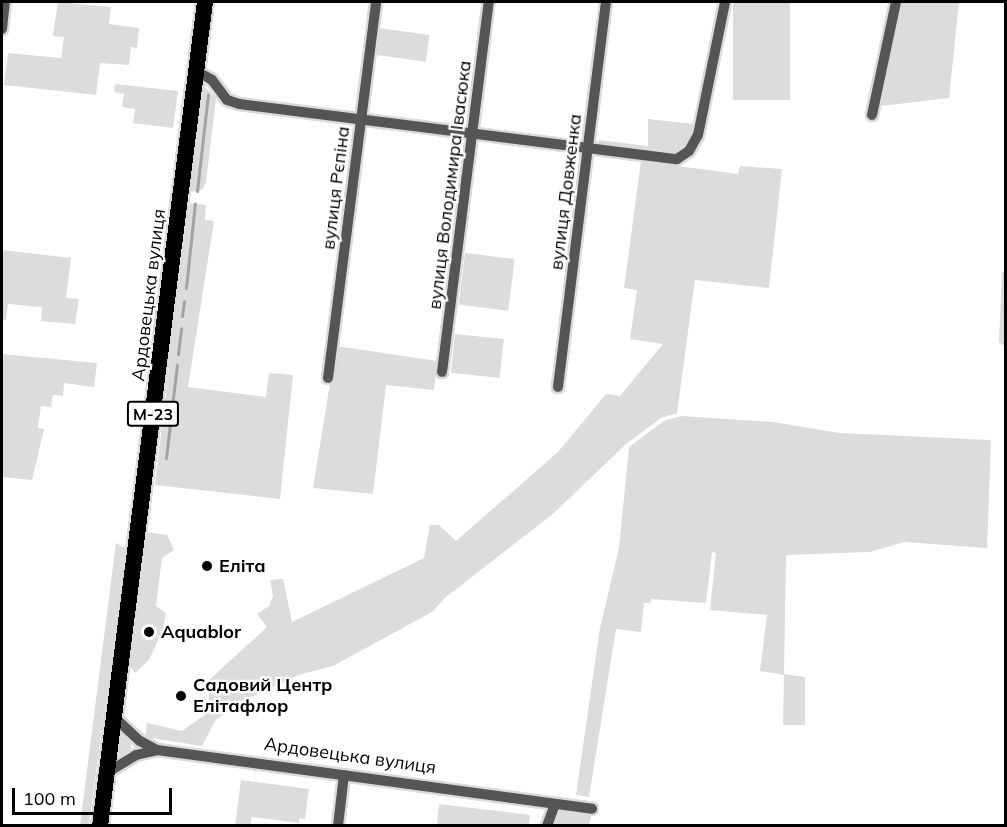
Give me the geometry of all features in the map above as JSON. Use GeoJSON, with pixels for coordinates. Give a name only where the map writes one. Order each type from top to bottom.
{"type":"FeatureCollection","features":[{"type":"Feature","properties":{"kind":"highway","name":"Ардовецька вулиця"},"geometry":{"type":"LineString","coordinates":[[100,825],[205,2]]}},
{"type":"Feature","properties":{"kind":"street"},"geometry":{"type":"LineString","coordinates":[[2,29],[5,2]]}},
{"type":"Feature","properties":{"kind":"street","name":"вулиця Рєпіна"},"geometry":{"type":"LineString","coordinates":[[328,378],[376,2]]}},
{"type":"Feature","properties":{"kind":"street","name":"вулиця Володимира Івасюка"},"geometry":{"type":"LineString","coordinates":[[442,372],[489,2]]}},
{"type":"Feature","properties":{"kind":"street","name":"вулиця Довженка"},"geometry":{"type":"LineString","coordinates":[[558,387],[606,2]]}},
{"type":"Feature","properties":{"kind":"street"},"geometry":{"type":"LineString","coordinates":[[196,71],[206,75],[232,102],[677,159],[689,151],[698,135],[725,2]]}},
{"type":"Feature","properties":{"kind":"street"},"geometry":{"type":"LineString","coordinates":[[872,115],[896,2]]}},
{"type":"Feature","properties":{"kind":"street"},"geometry":{"type":"LineString","coordinates":[[114,717],[135,737],[157,750]]}},
{"type":"Feature","properties":{"kind":"street","name":"Ардовецька вулиця"},"geometry":{"type":"LineString","coordinates":[[108,772],[136,755],[157,750],[344,777],[592,808]]}},
{"type":"Feature","properties":{"kind":"street"},"geometry":{"type":"LineString","coordinates":[[338,825],[344,777]]}},
{"type":"Feature","properties":{"kind":"street"},"geometry":{"type":"LineString","coordinates":[[547,825],[555,804]]}},
{"type":"Feature","properties":{"kind":"shaded area"},"geometry":{"type":"Polygon","coordinates":[[[58,2],[111,7],[109,24],[139,28],[137,48],[131,47],[129,65],[100,63],[96,95],[4,85],[8,53],[61,58],[64,37],[53,36],[58,2]]]}},
{"type":"Feature","properties":{"kind":"shaded area"},"geometry":{"type":"Polygon","coordinates":[[[733,2],[790,2],[790,100],[733,100],[733,2]]]}},
{"type":"Feature","properties":{"kind":"shaded area"},"geometry":{"type":"Polygon","coordinates":[[[902,2],[959,2],[949,98],[881,106],[902,2]]]}},
{"type":"Feature","properties":{"kind":"shaded area"},"geometry":{"type":"Polygon","coordinates":[[[379,28],[430,35],[426,62],[375,55],[379,28]]]}},
{"type":"Feature","properties":{"kind":"shaded area"},"geometry":{"type":"Polygon","coordinates":[[[115,84],[178,91],[173,128],[133,123],[135,109],[122,107],[124,94],[114,92],[115,84]]]}},
{"type":"Feature","properties":{"kind":"shaded area"},"geometry":{"type":"Polygon","coordinates":[[[204,86],[216,98],[206,182],[202,190],[190,192],[204,86]]]}},
{"type":"Feature","properties":{"kind":"shaded area"},"geometry":{"type":"Polygon","coordinates":[[[648,119],[694,124],[689,143],[675,154],[598,145],[599,140],[648,146],[648,119]]]}},
{"type":"Feature","properties":{"kind":"shaded area"},"geometry":{"type":"Polygon","coordinates":[[[641,161],[738,174],[740,166],[782,169],[769,288],[695,280],[677,413],[661,418],[626,444],[554,513],[446,597],[432,612],[333,666],[298,675],[233,706],[215,721],[202,746],[145,737],[147,723],[182,731],[210,711],[208,681],[267,627],[257,614],[269,606],[273,596],[270,580],[283,579],[292,622],[424,558],[430,525],[439,525],[456,541],[558,452],[606,394],[620,396],[663,344],[630,339],[637,290],[624,288],[641,161]]]}},
{"type":"Feature","properties":{"kind":"shaded area"},"geometry":{"type":"Polygon","coordinates":[[[191,203],[206,205],[205,220],[214,221],[188,387],[266,397],[269,373],[293,375],[280,499],[155,485],[188,206],[191,203]]]}},
{"type":"Feature","properties":{"kind":"shaded area"},"geometry":{"type":"Polygon","coordinates":[[[2,250],[71,258],[66,298],[79,299],[75,324],[41,321],[42,307],[8,304],[6,320],[2,320],[2,250]]]}},
{"type":"Feature","properties":{"kind":"shaded area"},"geometry":{"type":"Polygon","coordinates":[[[465,253],[515,259],[508,311],[459,305],[465,253]]]}},
{"type":"Feature","properties":{"kind":"shaded area"},"geometry":{"type":"Polygon","coordinates":[[[1005,271],[1006,343],[1004,346],[999,342],[1002,272],[1005,271]]]}},
{"type":"Feature","properties":{"kind":"shaded area"},"geometry":{"type":"Polygon","coordinates":[[[455,334],[504,339],[500,378],[451,373],[455,334]]]}},
{"type":"Feature","properties":{"kind":"shaded area"},"geometry":{"type":"Polygon","coordinates":[[[336,346],[437,361],[434,390],[386,385],[373,494],[313,488],[336,346]]]}},
{"type":"Feature","properties":{"kind":"shaded area"},"geometry":{"type":"Polygon","coordinates":[[[2,354],[97,363],[94,387],[64,383],[63,396],[53,395],[51,407],[41,406],[38,428],[44,429],[32,480],[2,477],[2,354]]]}},
{"type":"Feature","properties":{"kind":"shaded area"},"geometry":{"type":"Polygon","coordinates":[[[681,416],[773,422],[840,433],[991,440],[987,548],[904,542],[870,552],[786,555],[784,674],[805,677],[805,725],[783,725],[784,675],[760,671],[767,615],[710,610],[716,553],[712,552],[706,603],[651,599],[651,603],[644,603],[641,632],[616,629],[589,797],[576,795],[600,628],[619,548],[629,447],[664,421],[681,416]]]}},
{"type":"Feature","properties":{"kind":"shaded area"},"geometry":{"type":"Polygon","coordinates":[[[146,532],[167,535],[174,550],[162,558],[156,606],[166,613],[162,632],[149,660],[135,673],[129,664],[146,532]]]}},
{"type":"Feature","properties":{"kind":"shaded area"},"geometry":{"type":"Polygon","coordinates":[[[116,543],[126,549],[89,825],[80,825],[116,543]]]}},
{"type":"Feature","properties":{"kind":"shaded area"},"geometry":{"type":"Polygon","coordinates":[[[125,735],[131,740],[131,749],[122,759],[118,753],[120,738],[125,735]]]}},
{"type":"Feature","properties":{"kind":"shaded area"},"geometry":{"type":"Polygon","coordinates":[[[241,780],[309,789],[305,819],[299,818],[299,823],[252,817],[250,825],[235,825],[241,780]]]}},
{"type":"Feature","properties":{"kind":"shaded area"},"geometry":{"type":"Polygon","coordinates":[[[439,804],[530,815],[529,825],[437,825],[439,804]]]}},
{"type":"Feature","properties":{"kind":"shaded area"},"geometry":{"type":"Polygon","coordinates":[[[557,809],[592,812],[589,825],[551,826],[557,809]]]}},
{"type":"Feature","properties":{"kind":"waterway"},"geometry":{"type":"LineString","coordinates":[[197,191],[208,95]]}},
{"type":"Feature","properties":{"kind":"waterway"},"geometry":{"type":"LineString","coordinates":[[186,288],[195,203]]}},
{"type":"Feature","properties":{"kind":"waterway"},"geometry":{"type":"LineString","coordinates":[[182,316],[184,301]]}},
{"type":"Feature","properties":{"kind":"waterway"},"geometry":{"type":"LineString","coordinates":[[178,354],[181,328]]}},
{"type":"Feature","properties":{"kind":"waterway"},"geometry":{"type":"LineString","coordinates":[[166,458],[177,365]]}},
{"type":"Feature","properties":{"kind":"place","name":"Еліта"},"geometry":{"type":"Point","coordinates":[207,566]}},
{"type":"Feature","properties":{"kind":"place","name":"Aquablor"},"geometry":{"type":"Point","coordinates":[149,632]}},
{"type":"Feature","properties":{"kind":"place","name":"Садовий Центр Елітафлор"},"geometry":{"type":"Point","coordinates":[181,696]}}]}
